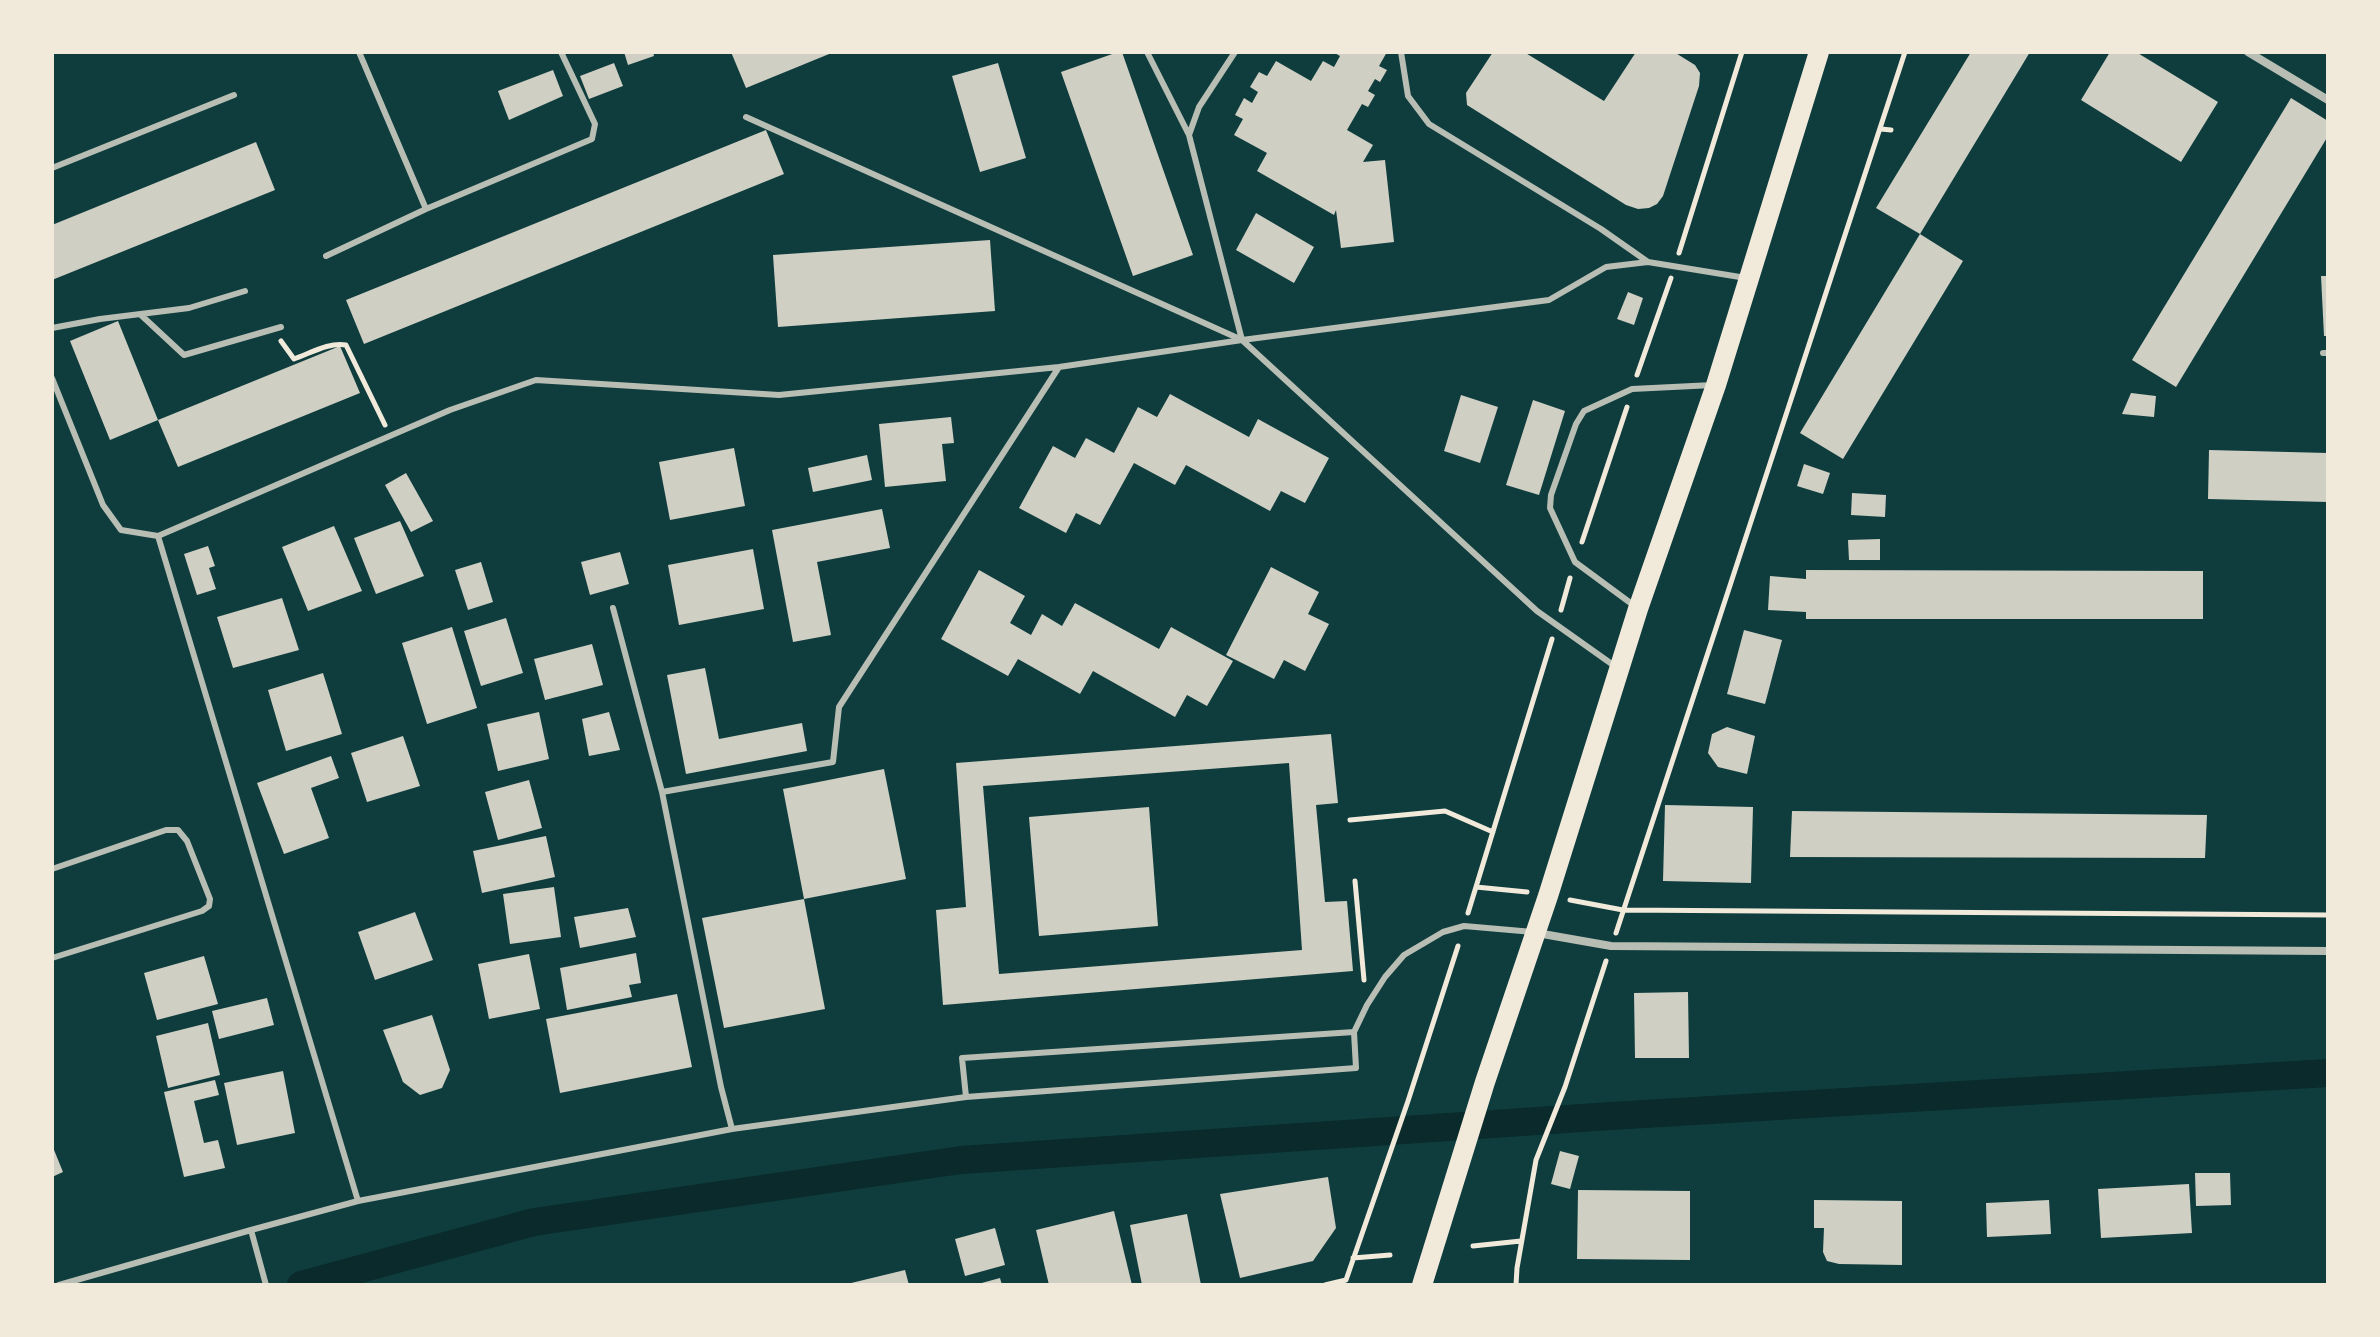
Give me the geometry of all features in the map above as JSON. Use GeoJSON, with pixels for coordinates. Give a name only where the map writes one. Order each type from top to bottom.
{"type":"FeatureCollection","features":[{"type":"Feature","properties":{"kind":"main road"},"geometry":{"type":"LineString","coordinates":[[1422,1285],[1638,609],[1716,385],[1819,52]]}},
{"type":"Feature","properties":{"kind":"street"},"geometry":{"type":"LineString","coordinates":[[2248,52],[2328,100]]}},
{"type":"Feature","properties":{"kind":"street"},"geometry":{"type":"LineString","coordinates":[[1536,933],[1611,946],[2328,951]]}},
{"type":"Feature","properties":{"kind":"lane"},"geometry":{"type":"LineString","coordinates":[[359,52],[426,209]]}},
{"type":"Feature","properties":{"kind":"lane"},"geometry":{"type":"LineString","coordinates":[[326,256],[426,209],[592,139],[595,124],[561,52]]}},
{"type":"Feature","properties":{"kind":"lane"},"geometry":{"type":"LineString","coordinates":[[1147,52],[1189,135],[1242,340]]}},
{"type":"Feature","properties":{"kind":"lane"},"geometry":{"type":"LineString","coordinates":[[1189,135],[1199,107],[1235,52]]}},
{"type":"Feature","properties":{"kind":"lane"},"geometry":{"type":"LineString","coordinates":[[1401,52],[1408,96],[1429,124],[1601,229],[1648,262]]}},
{"type":"Feature","properties":{"kind":"lane"},"geometry":{"type":"LineString","coordinates":[[52,168],[234,95]]}},
{"type":"Feature","properties":{"kind":"lane"},"geometry":{"type":"LineString","coordinates":[[746,117],[1242,340],[1537,611],[1619,669]]}},
{"type":"Feature","properties":{"kind":"lane"},"geometry":{"type":"LineString","coordinates":[[52,378],[103,505],[121,530],[158,536],[450,410],[536,380],[779,395],[1059,367],[1549,300],[1606,267],[1648,262],[1749,279]]}},
{"type":"Feature","properties":{"kind":"lane"},"geometry":{"type":"LineString","coordinates":[[52,328],[189,308],[245,291]]}},
{"type":"Feature","properties":{"kind":"lane"},"geometry":{"type":"LineString","coordinates":[[141,315],[184,355],[277,328]]}},
{"type":"Feature","properties":{"kind":"lane"},"geometry":{"type":"LineString","coordinates":[[662,792],[833,762],[839,707],[1059,367]]}},
{"type":"Feature","properties":{"kind":"lane"},"geometry":{"type":"LineString","coordinates":[[1638,609],[1575,562],[1550,508],[1551,495],[1576,424],[1584,411],[1632,389],[1716,385]]}},
{"type":"Feature","properties":{"kind":"lane"},"geometry":{"type":"LineString","coordinates":[[158,536],[358,1201]]}},
{"type":"Feature","properties":{"kind":"lane"},"geometry":{"type":"LineString","coordinates":[[613,608],[662,792],[732,1129]]}},
{"type":"Feature","properties":{"kind":"lane"},"geometry":{"type":"LineString","coordinates":[[52,869],[166,830],[178,830],[187,841],[210,899],[209,906],[202,911],[52,958]]}},
{"type":"Feature","properties":{"kind":"lane"},"geometry":{"type":"LineString","coordinates":[[59,1285],[358,1201],[732,1129],[966,1097],[1356,1068],[1354,1032],[1385,977],[1404,955],[1443,932],[1464,926],[1536,933]]}},
{"type":"Feature","properties":{"kind":"lane"},"geometry":{"type":"LineString","coordinates":[[966,1097],[962,1058],[1354,1032]]}},
{"type":"Feature","properties":{"kind":"lane"},"geometry":{"type":"LineString","coordinates":[[251,1230],[266,1285]]}},
{"type":"Feature","properties":{"kind":"path"},"geometry":{"type":"LineString","coordinates":[[1468,913],[1575,562],[1674,268],[1742,52]]}},
{"type":"Feature","properties":{"kind":"path"},"geometry":{"type":"LineString","coordinates":[[1516,1285],[1536,1160],[1565,1087],[1905,52]]}},
{"type":"Feature","properties":{"kind":"path"},"geometry":{"type":"LineString","coordinates":[[1881,129],[1891,130]]}},
{"type":"Feature","properties":{"kind":"path"},"geometry":{"type":"LineString","coordinates":[[277,328],[294,359],[326,347],[346,345],[390,437]]}},
{"type":"Feature","properties":{"kind":"path"},"geometry":{"type":"LineString","coordinates":[[1350,820],[1445,811],[1493,832]]}},
{"type":"Feature","properties":{"kind":"path"},"geometry":{"type":"LineString","coordinates":[[1355,881],[1367,1005]]}},
{"type":"Feature","properties":{"kind":"path"},"geometry":{"type":"LineString","coordinates":[[1476,887],[1528,893]]}},
{"type":"Feature","properties":{"kind":"path"},"geometry":{"type":"LineString","coordinates":[[1569,899],[1623,910],[2328,915]]}},
{"type":"Feature","properties":{"kind":"path"},"geometry":{"type":"LineString","coordinates":[[1325,1285],[1346,1280],[1458,946]]}},
{"type":"Feature","properties":{"kind":"path"},"geometry":{"type":"LineString","coordinates":[[1473,1246],[1521,1241]]}},
{"type":"Feature","properties":{"kind":"path"},"geometry":{"type":"LineString","coordinates":[[1353,1258],[1390,1255]]}},
{"type":"Feature","properties":{"kind":"building"},"geometry":{"type":"Polygon","coordinates":[[[624,52],[653,52],[654,56],[628,65],[624,52]]]}},
{"type":"Feature","properties":{"kind":"building"},"geometry":{"type":"Polygon","coordinates":[[[731,52],[834,52],[746,88],[731,52]]]}},
{"type":"Feature","properties":{"kind":"building"},"geometry":{"type":"Polygon","coordinates":[[[1122,52],[1193,255],[1133,276],[1061,72],[1122,52]]]}},
{"type":"Feature","properties":{"kind":"building"},"geometry":{"type":"Polygon","coordinates":[[[1333,52],[1387,52],[1379,66],[1387,70],[1380,82],[1375,79],[1368,91],[1375,95],[1368,107],[1362,104],[1347,130],[1373,145],[1363,162],[1385,160],[1394,242],[1341,248],[1336,210],[1334,215],[1257,171],[1267,153],[1234,135],[1243,119],[1235,115],[1244,98],[1252,103],[1258,92],[1250,87],[1259,72],[1267,76],[1276,61],[1311,81],[1323,61],[1334,67],[1340,56],[1333,52]]]}},
{"type":"Feature","properties":{"kind":"building"},"geometry":{"type":"Polygon","coordinates":[[[1493,52],[1524,52],[1604,101],[1636,52],[1674,52],[1695,65],[1700,73],[1699,86],[1663,196],[1657,204],[1638,209],[1626,205],[1467,105],[1466,93],[1493,52]]]}},
{"type":"Feature","properties":{"kind":"building"},"geometry":{"type":"Polygon","coordinates":[[[1971,52],[2030,52],[1920,234],[1876,208],[1971,52]]]}},
{"type":"Feature","properties":{"kind":"building"},"geometry":{"type":"Polygon","coordinates":[[[2110,52],[2136,52],[2218,102],[2181,162],[2081,100],[2110,52]]]}},
{"type":"Feature","properties":{"kind":"building"},"geometry":{"type":"Polygon","coordinates":[[[614,63],[623,86],[589,99],[580,76],[614,63]]]}},
{"type":"Feature","properties":{"kind":"building"},"geometry":{"type":"Polygon","coordinates":[[[998,63],[1026,158],[980,172],[952,76],[998,63]]]}},
{"type":"Feature","properties":{"kind":"building"},"geometry":{"type":"Polygon","coordinates":[[[553,70],[563,96],[509,120],[498,91],[553,70]]]}},
{"type":"Feature","properties":{"kind":"building"},"geometry":{"type":"Polygon","coordinates":[[[2291,98],[2328,121],[2328,136],[2176,387],[2132,360],[2291,98]]]}},
{"type":"Feature","properties":{"kind":"building"},"geometry":{"type":"Polygon","coordinates":[[[766,130],[784,174],[364,344],[346,300],[766,130]]]}},
{"type":"Feature","properties":{"kind":"building"},"geometry":{"type":"Polygon","coordinates":[[[256,142],[275,190],[52,280],[52,225],[256,142]]]}},
{"type":"Feature","properties":{"kind":"building"},"geometry":{"type":"Polygon","coordinates":[[[1256,213],[1314,247],[1294,283],[1236,250],[1256,213]]]}},
{"type":"Feature","properties":{"kind":"building"},"geometry":{"type":"Polygon","coordinates":[[[1920,234],[1963,261],[1843,459],[1800,433],[1920,234]]]}},
{"type":"Feature","properties":{"kind":"building"},"geometry":{"type":"Polygon","coordinates":[[[990,240],[995,311],[778,327],[773,255],[990,240]]]}},
{"type":"Feature","properties":{"kind":"building"},"geometry":{"type":"Polygon","coordinates":[[[2321,276],[2328,276],[2328,336],[2324,336],[2321,276]]]}},
{"type":"Feature","properties":{"kind":"building"},"geometry":{"type":"Polygon","coordinates":[[[1628,292],[1643,298],[1634,325],[1617,319],[1628,292]]]}},
{"type":"Feature","properties":{"kind":"building"},"geometry":{"type":"Polygon","coordinates":[[[118,321],[158,420],[110,440],[70,341],[118,321]]]}},
{"type":"Feature","properties":{"kind":"building"},"geometry":{"type":"Polygon","coordinates":[[[340,346],[360,393],[178,467],[158,420],[340,346]]]}},
{"type":"Feature","properties":{"kind":"building"},"geometry":{"type":"Polygon","coordinates":[[[2131,393],[2156,396],[2154,417],[2122,414],[2131,393]]]}},
{"type":"Feature","properties":{"kind":"building"},"geometry":{"type":"Polygon","coordinates":[[[1170,394],[1249,437],[1258,419],[1329,458],[1305,503],[1281,491],[1270,511],[1186,465],[1175,485],[1134,463],[1100,525],[1076,513],[1066,533],[1019,508],[1053,446],[1075,458],[1086,438],[1114,453],[1138,407],[1157,417],[1170,394]]]}},
{"type":"Feature","properties":{"kind":"building"},"geometry":{"type":"Polygon","coordinates":[[[1461,395],[1498,407],[1480,463],[1444,451],[1461,395]]]}},
{"type":"Feature","properties":{"kind":"building"},"geometry":{"type":"Polygon","coordinates":[[[1533,400],[1565,411],[1539,495],[1506,485],[1533,400]]]}},
{"type":"Feature","properties":{"kind":"building"},"geometry":{"type":"Polygon","coordinates":[[[951,417],[954,443],[942,444],[946,481],[885,487],[879,424],[951,417]]]}},
{"type":"Feature","properties":{"kind":"building"},"geometry":{"type":"Polygon","coordinates":[[[734,448],[745,506],[670,520],[659,462],[734,448]]]}},
{"type":"Feature","properties":{"kind":"building"},"geometry":{"type":"Polygon","coordinates":[[[2209,450],[2328,453],[2328,502],[2208,499],[2209,450]]]}},
{"type":"Feature","properties":{"kind":"building"},"geometry":{"type":"Polygon","coordinates":[[[867,455],[872,480],[813,492],[808,468],[867,455]]]}},
{"type":"Feature","properties":{"kind":"building"},"geometry":{"type":"Polygon","coordinates":[[[1804,464],[1830,473],[1823,494],[1797,486],[1804,464]]]}},
{"type":"Feature","properties":{"kind":"building"},"geometry":{"type":"Polygon","coordinates":[[[406,473],[433,521],[411,532],[385,485],[406,473]]]}},
{"type":"Feature","properties":{"kind":"building"},"geometry":{"type":"Polygon","coordinates":[[[1852,493],[1886,495],[1885,517],[1851,515],[1852,493]]]}},
{"type":"Feature","properties":{"kind":"building"},"geometry":{"type":"Polygon","coordinates":[[[882,509],[890,548],[817,562],[831,635],[793,642],[772,530],[882,509]]]}},
{"type":"Feature","properties":{"kind":"building"},"geometry":{"type":"Polygon","coordinates":[[[400,521],[424,576],[376,594],[354,538],[400,521]]]}},
{"type":"Feature","properties":{"kind":"building"},"geometry":{"type":"Polygon","coordinates":[[[334,526],[362,591],[308,611],[282,547],[334,526]]]}},
{"type":"Feature","properties":{"kind":"building"},"geometry":{"type":"Polygon","coordinates":[[[1880,539],[1880,560],[1849,560],[1848,540],[1880,539]]]}},
{"type":"Feature","properties":{"kind":"building"},"geometry":{"type":"Polygon","coordinates":[[[208,546],[215,566],[209,568],[216,589],[197,595],[184,554],[208,546]]]}},
{"type":"Feature","properties":{"kind":"building"},"geometry":{"type":"Polygon","coordinates":[[[753,549],[764,609],[679,625],[668,565],[753,549]]]}},
{"type":"Feature","properties":{"kind":"building"},"geometry":{"type":"Polygon","coordinates":[[[620,552],[629,584],[590,595],[581,562],[620,552]]]}},
{"type":"Feature","properties":{"kind":"building"},"geometry":{"type":"Polygon","coordinates":[[[481,562],[493,602],[468,610],[455,570],[481,562]]]}},
{"type":"Feature","properties":{"kind":"building"},"geometry":{"type":"Polygon","coordinates":[[[1271,567],[1319,592],[1308,614],[1329,624],[1305,671],[1284,660],[1274,679],[1226,655],[1271,567]]]}},
{"type":"Feature","properties":{"kind":"building"},"geometry":{"type":"Polygon","coordinates":[[[979,570],[1025,596],[1010,623],[1031,635],[1042,614],[1062,626],[1075,603],[1159,649],[1171,627],[1233,661],[1207,706],[1187,695],[1175,717],[1093,671],[1080,694],[1018,659],[1008,676],[941,639],[979,570]]]}},
{"type":"Feature","properties":{"kind":"building"},"geometry":{"type":"Polygon","coordinates":[[[1806,570],[2203,571],[2203,619],[1806,619],[1806,612],[1768,610],[1770,576],[1806,579],[1806,570]]]}},
{"type":"Feature","properties":{"kind":"building"},"geometry":{"type":"Polygon","coordinates":[[[282,598],[299,650],[233,668],[217,617],[282,598]]]}},
{"type":"Feature","properties":{"kind":"building"},"geometry":{"type":"Polygon","coordinates":[[[506,618],[523,673],[481,686],[464,631],[506,618]]]}},
{"type":"Feature","properties":{"kind":"building"},"geometry":{"type":"Polygon","coordinates":[[[452,627],[477,708],[427,724],[402,643],[452,627]]]}},
{"type":"Feature","properties":{"kind":"building"},"geometry":{"type":"Polygon","coordinates":[[[1744,630],[1782,640],[1765,704],[1727,694],[1744,630]]]}},
{"type":"Feature","properties":{"kind":"building"},"geometry":{"type":"Polygon","coordinates":[[[592,644],[603,685],[545,700],[534,659],[592,644]]]}},
{"type":"Feature","properties":{"kind":"building"},"geometry":{"type":"Polygon","coordinates":[[[705,668],[719,739],[802,723],[807,751],[686,774],[667,675],[705,668]]]}},
{"type":"Feature","properties":{"kind":"building"},"geometry":{"type":"Polygon","coordinates":[[[323,673],[342,734],[286,751],[268,690],[323,673]]]}},
{"type":"Feature","properties":{"kind":"building"},"geometry":{"type":"Polygon","coordinates":[[[539,712],[549,759],[498,771],[487,724],[539,712]]]}},
{"type":"Feature","properties":{"kind":"building"},"geometry":{"type":"Polygon","coordinates":[[[609,712],[620,750],[589,756],[582,719],[609,712]]]}},
{"type":"Feature","properties":{"kind":"building"},"geometry":{"type":"Polygon","coordinates":[[[1727,727],[1755,736],[1747,774],[1718,767],[1708,753],[1712,734],[1727,727]]]}},
{"type":"Feature","properties":{"kind":"building"},"geometry":{"type":"Polygon","coordinates":[[[1331,734],[1338,803],[1316,805],[1325,902],[1347,901],[1353,971],[943,1005],[936,910],[966,907],[956,763],[1331,734]],[[1289,763],[983,786],[999,974],[1302,950],[1289,763]]]}},
{"type":"Feature","properties":{"kind":"building"},"geometry":{"type":"Polygon","coordinates":[[[403,736],[420,786],[367,802],[351,753],[403,736]]]}},
{"type":"Feature","properties":{"kind":"building"},"geometry":{"type":"Polygon","coordinates":[[[331,756],[339,778],[311,788],[329,838],[284,854],[257,783],[331,756]]]}},
{"type":"Feature","properties":{"kind":"building"},"geometry":{"type":"Polygon","coordinates":[[[884,769],[906,879],[804,899],[783,789],[884,769]]]}},
{"type":"Feature","properties":{"kind":"building"},"geometry":{"type":"Polygon","coordinates":[[[529,780],[542,828],[498,840],[485,792],[529,780]]]}},
{"type":"Feature","properties":{"kind":"building"},"geometry":{"type":"Polygon","coordinates":[[[1665,805],[1753,807],[1751,883],[1663,881],[1665,805]]]}},
{"type":"Feature","properties":{"kind":"building"},"geometry":{"type":"Polygon","coordinates":[[[1149,807],[1158,926],[1039,936],[1029,817],[1149,807]]]}},
{"type":"Feature","properties":{"kind":"building"},"geometry":{"type":"Polygon","coordinates":[[[1792,811],[2207,815],[2205,858],[1790,857],[1792,811]]]}},
{"type":"Feature","properties":{"kind":"building"},"geometry":{"type":"Polygon","coordinates":[[[546,836],[555,877],[482,893],[473,851],[546,836]]]}},
{"type":"Feature","properties":{"kind":"building"},"geometry":{"type":"Polygon","coordinates":[[[554,887],[561,937],[510,944],[503,894],[554,887]]]}},
{"type":"Feature","properties":{"kind":"building"},"geometry":{"type":"Polygon","coordinates":[[[804,899],[825,1009],[724,1028],[702,918],[804,899]]]}},
{"type":"Feature","properties":{"kind":"building"},"geometry":{"type":"Polygon","coordinates":[[[628,908],[636,937],[580,948],[574,917],[628,908]]]}},
{"type":"Feature","properties":{"kind":"building"},"geometry":{"type":"Polygon","coordinates":[[[415,912],[433,960],[375,980],[358,932],[415,912]]]}},
{"type":"Feature","properties":{"kind":"building"},"geometry":{"type":"Polygon","coordinates":[[[636,953],[641,983],[629,985],[632,997],[567,1010],[560,968],[636,953]]]}},
{"type":"Feature","properties":{"kind":"building"},"geometry":{"type":"Polygon","coordinates":[[[529,954],[540,1009],[489,1019],[478,964],[529,954]]]}},
{"type":"Feature","properties":{"kind":"building"},"geometry":{"type":"Polygon","coordinates":[[[204,956],[218,1004],[157,1020],[144,973],[204,956]]]}},
{"type":"Feature","properties":{"kind":"building"},"geometry":{"type":"Polygon","coordinates":[[[1688,992],[1689,1058],[1635,1058],[1634,993],[1688,992]]]}},
{"type":"Feature","properties":{"kind":"building"},"geometry":{"type":"Polygon","coordinates":[[[677,994],[692,1067],[560,1093],[546,1019],[677,994]]]}},
{"type":"Feature","properties":{"kind":"building"},"geometry":{"type":"Polygon","coordinates":[[[267,998],[274,1025],[219,1039],[212,1011],[267,998]]]}},
{"type":"Feature","properties":{"kind":"building"},"geometry":{"type":"Polygon","coordinates":[[[432,1015],[450,1070],[442,1088],[420,1095],[403,1082],[383,1030],[432,1015]]]}},
{"type":"Feature","properties":{"kind":"building"},"geometry":{"type":"Polygon","coordinates":[[[208,1023],[220,1075],[168,1088],[156,1036],[208,1023]]]}},
{"type":"Feature","properties":{"kind":"building"},"geometry":{"type":"Polygon","coordinates":[[[283,1071],[295,1133],[237,1145],[224,1083],[283,1071]]]}},
{"type":"Feature","properties":{"kind":"building"},"geometry":{"type":"Polygon","coordinates":[[[215,1080],[219,1095],[194,1101],[204,1143],[218,1140],[225,1168],[184,1177],[164,1092],[215,1080]]]}},
{"type":"Feature","properties":{"kind":"building"},"geometry":{"type":"Polygon","coordinates":[[[52,1145],[63,1172],[52,1177],[52,1145]]]}},
{"type":"Feature","properties":{"kind":"building"},"geometry":{"type":"Polygon","coordinates":[[[1560,1151],[1579,1156],[1570,1189],[1551,1184],[1560,1151]]]}},
{"type":"Feature","properties":{"kind":"building"},"geometry":{"type":"Polygon","coordinates":[[[2195,1173],[2230,1173],[2231,1205],[2196,1206],[2195,1173]]]}},
{"type":"Feature","properties":{"kind":"building"},"geometry":{"type":"Polygon","coordinates":[[[1328,1177],[1336,1228],[1313,1261],[1240,1278],[1220,1194],[1328,1177]]]}},
{"type":"Feature","properties":{"kind":"building"},"geometry":{"type":"Polygon","coordinates":[[[2189,1184],[2192,1233],[2101,1238],[2098,1189],[2189,1184]]]}},
{"type":"Feature","properties":{"kind":"building"},"geometry":{"type":"Polygon","coordinates":[[[1578,1190],[1690,1191],[1690,1260],[1577,1259],[1578,1190]]]}},
{"type":"Feature","properties":{"kind":"building"},"geometry":{"type":"Polygon","coordinates":[[[1814,1200],[1902,1201],[1902,1265],[1827,1261],[1823,1252],[1824,1228],[1814,1228],[1814,1200]]]}},
{"type":"Feature","properties":{"kind":"building"},"geometry":{"type":"Polygon","coordinates":[[[2049,1200],[2051,1234],[1987,1237],[1986,1203],[2049,1200]]]}},
{"type":"Feature","properties":{"kind":"building"},"geometry":{"type":"Polygon","coordinates":[[[1114,1211],[1132,1285],[1049,1285],[1036,1230],[1114,1211]]]}},
{"type":"Feature","properties":{"kind":"building"},"geometry":{"type":"Polygon","coordinates":[[[1187,1214],[1201,1285],[1142,1285],[1130,1225],[1187,1214]]]}},
{"type":"Feature","properties":{"kind":"building"},"geometry":{"type":"Polygon","coordinates":[[[995,1228],[1005,1265],[965,1276],[955,1239],[995,1228]]]}},
{"type":"Feature","properties":{"kind":"building"},"geometry":{"type":"Polygon","coordinates":[[[905,1270],[909,1285],[847,1285],[847,1284],[905,1270]]]}},
{"type":"Feature","properties":{"kind":"building"},"geometry":{"type":"Polygon","coordinates":[[[1000,1278],[1002,1285],[978,1285],[978,1284],[1000,1278]]]}},
{"type":"Feature","properties":{"kind":"waterway"},"geometry":{"type":"LineString","coordinates":[[301,1285],[534,1222],[961,1160],[1611,1116],[2328,1073]]}}]}
